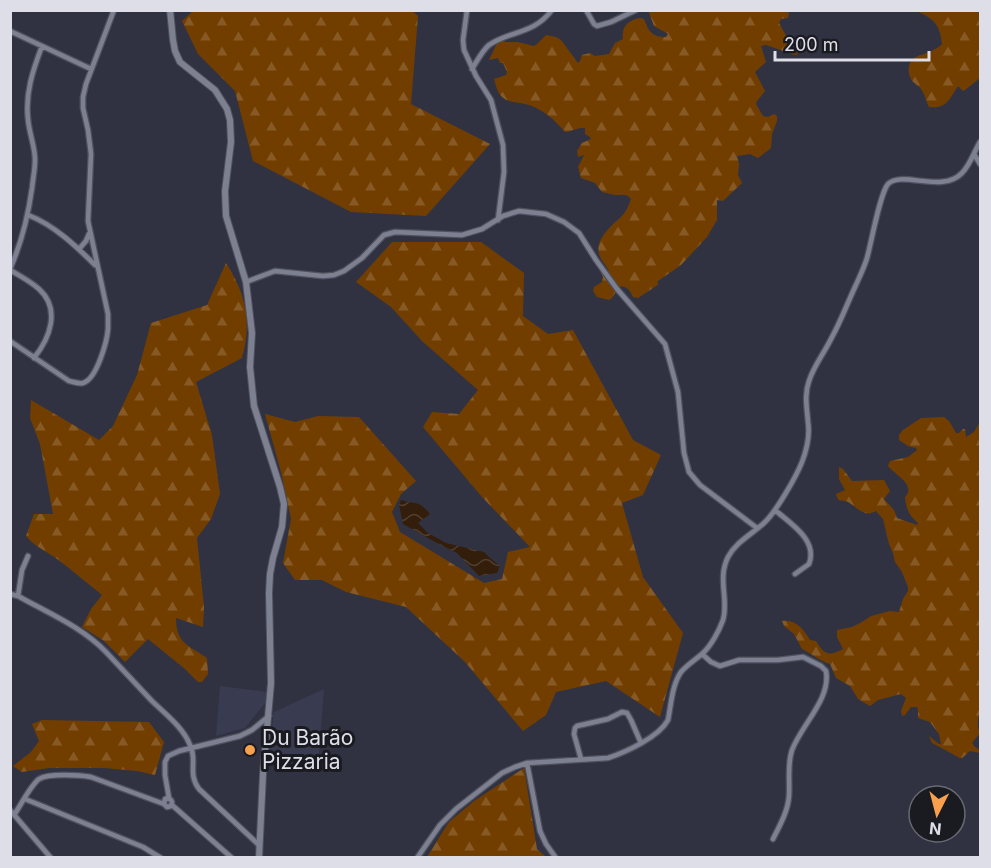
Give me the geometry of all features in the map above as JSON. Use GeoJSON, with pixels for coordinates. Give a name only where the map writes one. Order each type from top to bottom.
{"type":"FeatureCollection","features":[{"type":"Feature","properties":{"kind":"street"},"geometry":{"type":"LineString","coordinates":[[170,10],[175,51],[180,62],[215,90],[227,109],[230,120],[225,207],[228,225],[246,282],[252,333],[250,367],[254,406],[284,504],[282,527],[270,574],[271,683],[259,858]]}},
{"type":"Feature","properties":{"kind":"street"},"geometry":{"type":"LineString","coordinates":[[466,10],[463,45],[472,69],[491,100],[503,145],[504,172],[498,220]]}},
{"type":"Feature","properties":{"kind":"street"},"geometry":{"type":"LineString","coordinates":[[586,10],[597,26],[636,10]]}},
{"type":"Feature","properties":{"kind":"street"},"geometry":{"type":"LineString","coordinates":[[10,342],[69,381],[77,383],[88,381],[106,344],[108,314],[89,233],[88,197],[91,154],[83,97],[112,11]]}},
{"type":"Feature","properties":{"kind":"street"},"geometry":{"type":"LineString","coordinates":[[472,69],[484,49],[497,41],[532,28],[550,12]]}},
{"type":"Feature","properties":{"kind":"street"},"geometry":{"type":"LineString","coordinates":[[10,31],[91,69]]}},
{"type":"Feature","properties":{"kind":"street"},"geometry":{"type":"LineString","coordinates":[[34,358],[42,348],[50,330],[51,309],[38,288],[10,269],[20,246],[28,215],[35,161],[27,100],[31,76],[42,46]]}},
{"type":"Feature","properties":{"kind":"street"},"geometry":{"type":"LineString","coordinates":[[417,858],[440,825],[456,808],[502,773],[527,764],[608,758],[641,743],[666,725],[676,682],[681,673],[702,654],[724,616],[723,577],[728,557],[741,540],[764,523],[775,510],[797,473],[807,448],[806,392],[809,381],[832,339],[866,260],[887,185],[899,180],[947,182],[954,180],[962,173],[981,142]]}},
{"type":"Feature","properties":{"kind":"street"},"geometry":{"type":"LineString","coordinates":[[974,154],[981,164]]}},
{"type":"Feature","properties":{"kind":"street"},"geometry":{"type":"LineString","coordinates":[[246,282],[275,271],[323,276],[344,271],[362,258],[380,238],[388,233],[403,231],[448,236],[462,235],[473,233],[510,213],[519,211],[546,214],[564,222],[579,233],[617,289],[665,344],[678,392],[688,472],[700,485],[758,528]]}},
{"type":"Feature","properties":{"kind":"street"},"geometry":{"type":"LineString","coordinates":[[28,215],[38,219],[80,249],[97,267]]}},
{"type":"Feature","properties":{"kind":"street"},"geometry":{"type":"LineString","coordinates":[[80,249],[89,233]]}},
{"type":"Feature","properties":{"kind":"street"},"geometry":{"type":"LineString","coordinates":[[86,256],[94,251]]}},
{"type":"Feature","properties":{"kind":"street"},"geometry":{"type":"LineString","coordinates":[[775,510],[805,538],[812,553],[809,564],[795,574]]}},
{"type":"Feature","properties":{"kind":"street"},"geometry":{"type":"LineString","coordinates":[[18,596],[22,570],[28,555]]}},
{"type":"Feature","properties":{"kind":"street"},"geometry":{"type":"LineString","coordinates":[[10,594],[18,596],[97,642],[184,734],[192,748],[192,775],[199,789],[259,845]]}},
{"type":"Feature","properties":{"kind":"street"},"geometry":{"type":"LineString","coordinates":[[702,654],[720,666],[739,660],[778,660],[803,657],[826,670],[824,694],[792,750],[789,767],[789,797],[784,816],[773,839]]}},
{"type":"Feature","properties":{"kind":"street"},"geometry":{"type":"LineString","coordinates":[[581,759],[574,734],[575,728],[608,719],[622,712],[627,713],[641,743]]}},
{"type":"Feature","properties":{"kind":"street"},"geometry":{"type":"LineString","coordinates":[[232,858],[172,805],[165,775],[166,759],[171,754],[240,736],[252,730],[269,716]]}},
{"type":"Feature","properties":{"kind":"street"},"geometry":{"type":"LineString","coordinates":[[527,764],[540,831],[556,858]]}},
{"type":"Feature","properties":{"kind":"street"},"geometry":{"type":"LineString","coordinates":[[51,858],[12,812],[42,777],[80,775],[99,779],[167,807],[172,805]]}},
{"type":"Feature","properties":{"kind":"street"},"geometry":{"type":"LineString","coordinates":[[164,804],[169,798]]}},
{"type":"Feature","properties":{"kind":"street"},"geometry":{"type":"LineString","coordinates":[[25,799],[142,847],[161,858]]}},
{"type":"Feature","properties":{"kind":"shaded area"},"geometry":{"type":"Polygon","coordinates":[[[220,686],[267,692],[265,703],[245,728],[216,736],[220,686]]]}},
{"type":"Feature","properties":{"kind":"shaded area"},"geometry":{"type":"Polygon","coordinates":[[[324,689],[318,765],[272,753],[269,749],[274,712],[324,689]]]}},
{"type":"Feature","properties":{"kind":"green space"},"geometry":{"type":"Polygon","coordinates":[[[648,10],[786,11],[789,12],[788,18],[781,19],[779,23],[798,54],[766,45],[761,46],[766,62],[755,72],[765,91],[756,104],[763,116],[768,117],[774,114],[777,116],[771,148],[758,158],[750,154],[737,156],[738,175],[742,183],[723,201],[717,200],[717,220],[707,237],[681,265],[638,298],[633,297],[628,289],[619,287],[609,300],[597,297],[593,291],[594,287],[602,282],[603,277],[590,250],[609,271],[600,256],[599,243],[624,213],[631,199],[626,195],[602,192],[595,183],[581,178],[578,167],[584,155],[578,157],[577,151],[582,143],[591,139],[585,134],[585,128],[565,132],[552,118],[537,108],[502,97],[494,79],[506,75],[507,72],[498,58],[489,60],[499,39],[534,46],[546,35],[561,40],[578,63],[582,55],[609,54],[615,43],[623,39],[626,25],[640,18],[644,19],[654,35],[666,37],[668,34],[654,26],[648,10]]]}},
{"type":"Feature","properties":{"kind":"green space"},"geometry":{"type":"Polygon","coordinates":[[[193,11],[412,11],[418,16],[411,104],[490,144],[426,216],[351,212],[253,161],[235,91],[198,54],[182,21],[193,11]]]}},
{"type":"Feature","properties":{"kind":"green space"},"geometry":{"type":"Polygon","coordinates":[[[916,11],[980,11],[980,78],[963,91],[958,86],[946,102],[939,107],[929,107],[922,91],[910,76],[909,66],[913,59],[933,51],[942,44],[940,32],[935,23],[916,11]]]}},
{"type":"Feature","properties":{"kind":"green space"},"geometry":{"type":"Polygon","coordinates":[[[392,242],[481,242],[524,273],[523,316],[548,334],[573,330],[633,440],[661,455],[643,495],[622,503],[643,577],[683,633],[660,717],[606,681],[556,692],[546,715],[523,731],[465,662],[406,607],[346,592],[322,580],[295,580],[283,563],[291,519],[265,414],[295,422],[318,416],[359,417],[416,481],[401,494],[392,512],[400,532],[484,583],[502,579],[508,552],[530,547],[482,497],[423,427],[432,412],[459,414],[478,390],[423,342],[391,307],[356,282],[392,242]]]}},
{"type":"Feature","properties":{"kind":"green space"},"geometry":{"type":"Polygon","coordinates":[[[226,263],[242,297],[247,332],[242,358],[196,382],[212,435],[220,494],[211,519],[197,538],[204,607],[203,627],[176,618],[178,633],[184,642],[207,658],[208,674],[202,682],[198,682],[148,639],[125,662],[104,641],[82,627],[91,609],[102,595],[26,536],[34,514],[53,514],[40,444],[30,418],[31,400],[99,440],[113,426],[137,375],[151,323],[207,305],[226,263]]]}},
{"type":"Feature","properties":{"kind":"green space"},"geometry":{"type":"Polygon","coordinates":[[[944,417],[956,433],[965,429],[966,437],[974,432],[980,422],[980,712],[978,728],[980,733],[972,743],[980,750],[980,753],[970,751],[962,758],[932,743],[929,736],[941,744],[939,734],[930,722],[918,718],[917,707],[911,707],[902,716],[901,711],[906,698],[901,694],[878,700],[870,706],[858,699],[850,686],[836,678],[830,664],[802,649],[794,634],[784,626],[782,621],[795,623],[810,640],[816,641],[821,649],[827,653],[834,653],[843,649],[837,637],[837,630],[852,627],[871,616],[890,611],[899,612],[908,587],[895,562],[883,519],[876,511],[865,513],[848,502],[838,499],[836,494],[845,490],[839,479],[839,467],[852,481],[884,480],[890,491],[884,499],[894,510],[897,518],[917,525],[918,523],[910,515],[906,505],[905,497],[908,488],[888,466],[890,461],[908,457],[917,450],[899,440],[899,435],[903,430],[921,418],[944,417]]]}},
{"type":"Feature","properties":{"kind":"green space"},"geometry":{"type":"Polygon","coordinates":[[[42,720],[149,722],[164,742],[155,775],[104,768],[49,768],[22,772],[13,766],[31,752],[39,741],[32,724],[42,720]]]}},
{"type":"Feature","properties":{"kind":"green space"},"geometry":{"type":"Polygon","coordinates":[[[524,768],[537,849],[546,857],[427,857],[449,822],[474,801],[524,768]]]}},
{"type":"Feature","properties":{"kind":"water"},"geometry":{"type":"Polygon","coordinates":[[[401,500],[420,505],[430,514],[418,523],[428,533],[446,543],[484,552],[500,566],[497,573],[479,576],[457,553],[403,524],[399,505],[401,500]]]}},
{"type":"Feature","properties":{"kind":"place","name":"Du Barão Pizzaria"},"geometry":{"type":"Point","coordinates":[250,750]}}]}
